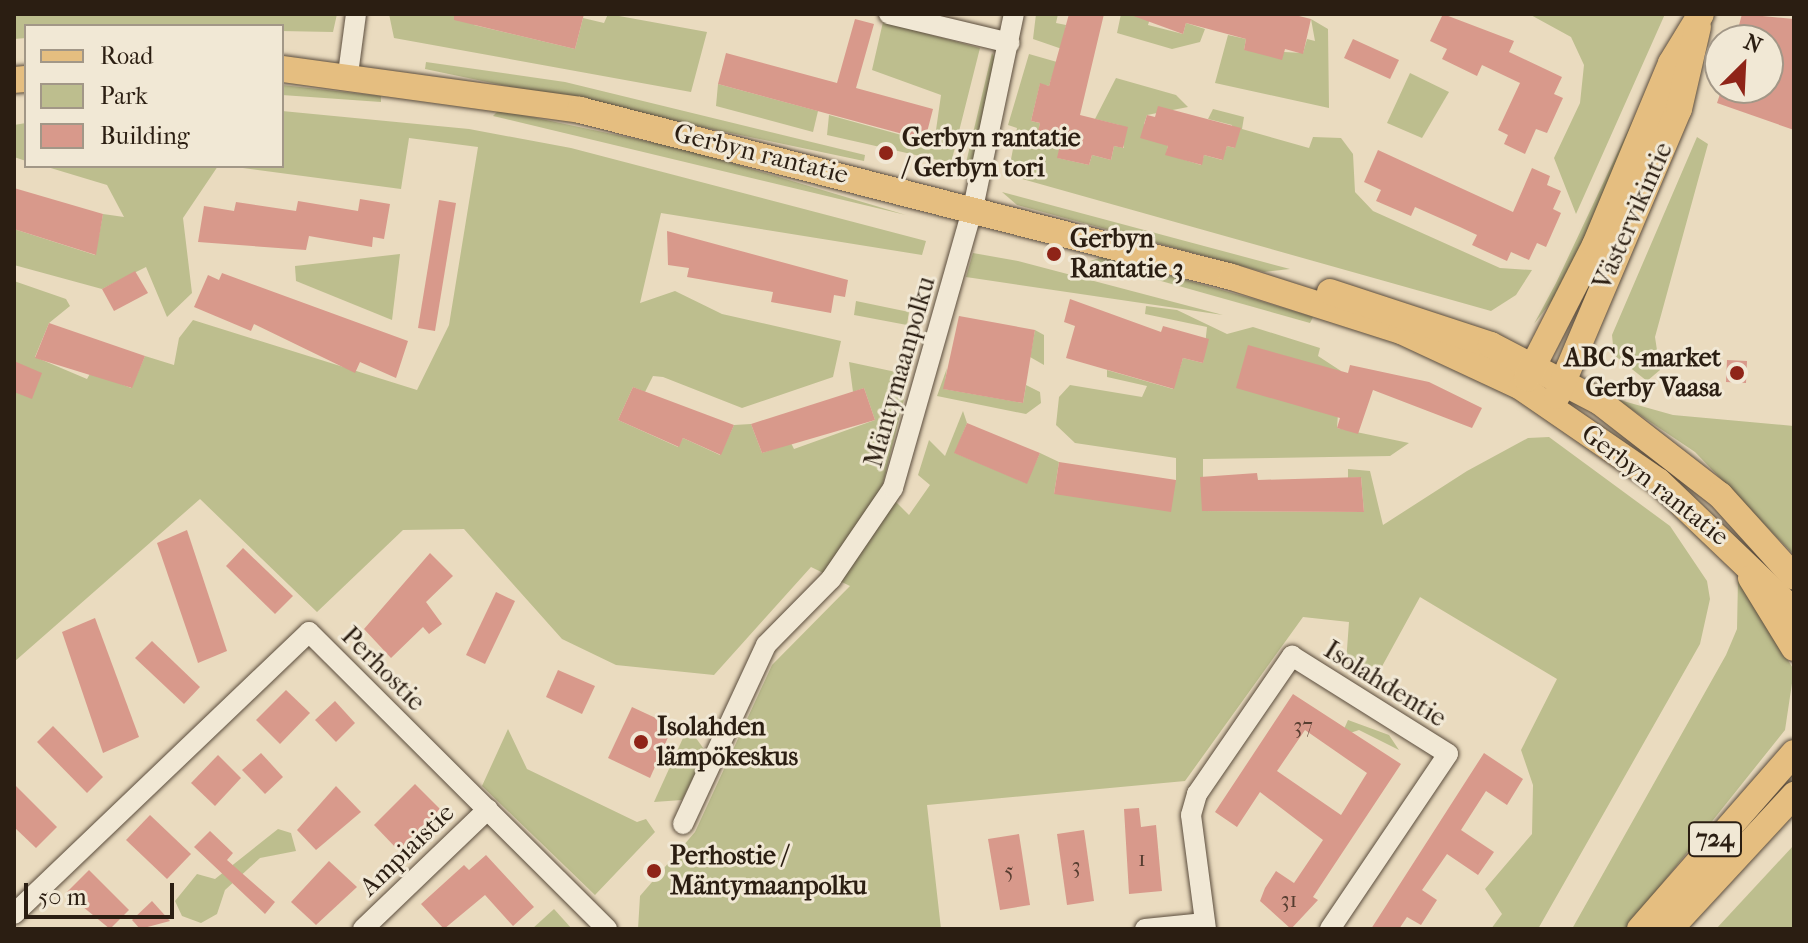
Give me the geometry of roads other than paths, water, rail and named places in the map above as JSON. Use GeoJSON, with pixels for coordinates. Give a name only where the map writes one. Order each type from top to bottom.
{"type":"FeatureCollection","features":[{"type":"Feature","properties":{"kind":"main road","name":"Västervikintie"},"geometry":{"type":"LineString","coordinates":[[1521,387],[1535,365],[1671,63],[1700,18]]}},
{"type":"Feature","properties":{"kind":"main road","name":"Västervikintie"},"geometry":{"type":"LineString","coordinates":[[1552,406],[1684,97],[1700,18]]}},
{"type":"Feature","properties":{"kind":"main road","name":"Gerbyn rantatie"},"geometry":{"type":"LineString","coordinates":[[284,69],[348,74],[580,110],[973,208],[1232,277],[1401,331],[1521,387],[1552,406],[1734,547],[1794,611]]}},
{"type":"Feature","properties":{"kind":"main road","name":"Gerbyn rantatie"},"geometry":{"type":"LineString","coordinates":[[1232,277],[1406,312],[1535,365],[1565,381],[1720,495],[1794,577]]}},
{"type":"Feature","properties":{"kind":"main road"},"geometry":{"type":"LineString","coordinates":[[1734,547],[1794,648]]}},
{"type":"Feature","properties":{"kind":"main road"},"geometry":{"type":"LineString","coordinates":[[1753,798],[1794,736]]}},
{"type":"Feature","properties":{"kind":"main road","name":"724"},"geometry":{"type":"LineString","coordinates":[[1640,929],[1794,753]]}},
{"type":"Feature","properties":{"kind":"main road","name":"724"},"geometry":{"type":"LineString","coordinates":[[1670,929],[1794,795]]}},
{"type":"Feature","properties":{"kind":"main road"},"geometry":{"type":"LineString","coordinates":[[1759,834],[1794,813]]}},
{"type":"Feature","properties":{"kind":"street"},"geometry":{"type":"LineString","coordinates":[[348,74],[356,14]]}},
{"type":"Feature","properties":{"kind":"street"},"geometry":{"type":"LineString","coordinates":[[889,14],[1010,43]]}},
{"type":"Feature","properties":{"kind":"street","name":"Mäntymaanpolku"},"geometry":{"type":"LineString","coordinates":[[683,824],[766,645],[831,579],[893,488],[973,208],[1014,14]]}},
{"type":"Feature","properties":{"kind":"street","name":"Perhostie"},"geometry":{"type":"LineString","coordinates":[[14,914],[309,632],[607,929]]}},
{"type":"Feature","properties":{"kind":"street","name":"Isolahdentie"},"geometry":{"type":"LineString","coordinates":[[1205,926],[1191,815],[1197,794],[1292,656],[1448,754],[1330,929]]}},
{"type":"Feature","properties":{"kind":"street","name":"Ampiaistie"},"geometry":{"type":"LineString","coordinates":[[363,929],[488,809]]}},
{"type":"Feature","properties":{"kind":"street"},"geometry":{"type":"LineString","coordinates":[[1145,929],[1205,926]]}},
{"type":"Feature","properties":{"kind":"place","name":"Gerbyn rantatie / Gerbyn tori"},"geometry":{"type":"Point","coordinates":[886,153]}},
{"type":"Feature","properties":{"kind":"place","name":"Gerbyn Rantatie 3"},"geometry":{"type":"Point","coordinates":[1054,254]}},
{"type":"Feature","properties":{"kind":"place","name":"ABC S-market Gerby Vaasa"},"geometry":{"type":"Point","coordinates":[1737,373]}},
{"type":"Feature","properties":{"kind":"place","name":"Isolahden lämpökeskus"},"geometry":{"type":"Point","coordinates":[641,742]}},
{"type":"Feature","properties":{"kind":"place","name":"Perhostie / Mäntymaanpolku"},"geometry":{"type":"Point","coordinates":[654,871]}}]}
